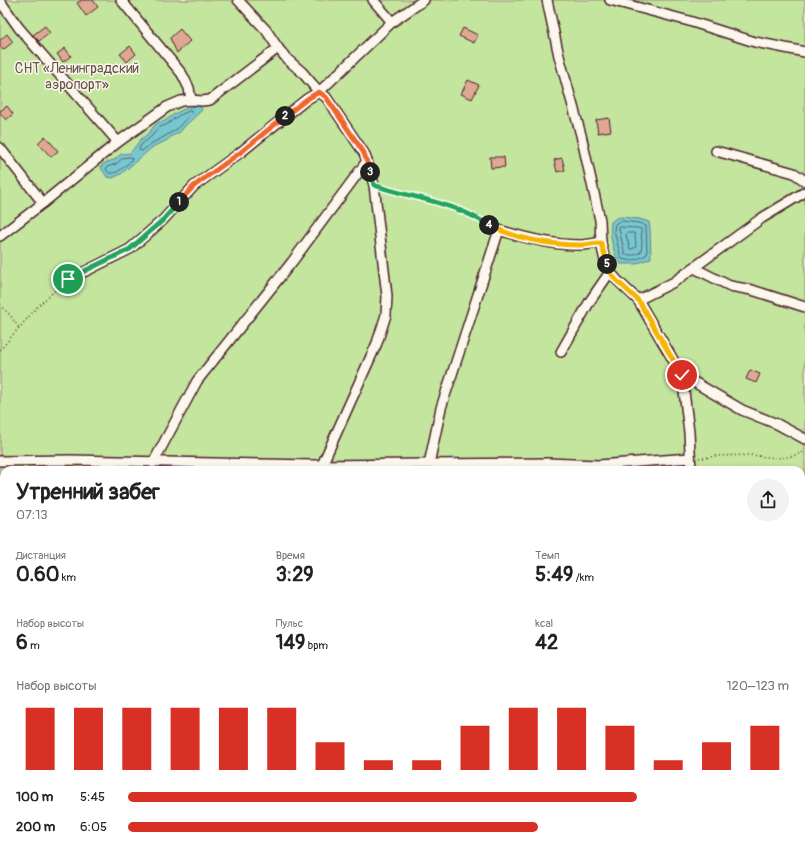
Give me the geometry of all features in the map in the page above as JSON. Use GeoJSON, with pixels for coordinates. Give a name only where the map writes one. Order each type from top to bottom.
{"type":"FeatureCollection","features":[{"type":"Feature","properties":{"kind":"street"},"geometry":{"type":"LineString","coordinates":[[121,0],[182,74],[189,88],[191,100]]}},
{"type":"Feature","properties":{"kind":"street"},"geometry":{"type":"LineString","coordinates":[[238,0],[266,30],[287,59],[302,72],[319,92],[326,97],[364,153],[374,185],[387,296],[386,315],[377,343],[316,466]]}},
{"type":"Feature","properties":{"kind":"street"},"geometry":{"type":"LineString","coordinates":[[373,0],[392,22]]}},
{"type":"Feature","properties":{"kind":"street"},"geometry":{"type":"LineString","coordinates":[[84,272],[130,249],[163,220],[194,186],[241,152],[307,99],[319,92],[392,22],[424,0]]}},
{"type":"Feature","properties":{"kind":"street"},"geometry":{"type":"LineString","coordinates":[[547,0],[559,56],[581,136],[600,220],[601,243],[605,261],[616,280],[638,300],[682,375],[690,432],[691,466]]}},
{"type":"Feature","properties":{"kind":"street"},"geometry":{"type":"LineString","coordinates":[[610,0],[755,42],[805,52]]}},
{"type":"Feature","properties":{"kind":"street"},"geometry":{"type":"LineString","coordinates":[[0,2],[19,28],[118,142]]}},
{"type":"Feature","properties":{"kind":"street"},"geometry":{"type":"LineString","coordinates":[[0,236],[118,142],[167,107],[191,100],[210,100],[278,48]]}},
{"type":"Feature","properties":{"kind":"street"},"geometry":{"type":"LineString","coordinates":[[0,148],[43,203]]}},
{"type":"Feature","properties":{"kind":"street"},"geometry":{"type":"LineString","coordinates":[[716,151],[794,173],[805,181]]}},
{"type":"Feature","properties":{"kind":"street"},"geometry":{"type":"LineString","coordinates":[[153,463],[197,381],[292,262],[367,161]]}},
{"type":"Feature","properties":{"kind":"street"},"geometry":{"type":"LineString","coordinates":[[638,300],[674,282],[762,218],[805,192]]}},
{"type":"Feature","properties":{"kind":"street"},"geometry":{"type":"LineString","coordinates":[[429,464],[441,408],[499,230],[523,237],[558,244],[580,245],[601,243]]}},
{"type":"Feature","properties":{"kind":"street"},"geometry":{"type":"LineString","coordinates":[[694,268],[730,286],[752,290],[805,307]]}},
{"type":"Feature","properties":{"kind":"street"},"geometry":{"type":"LineString","coordinates":[[561,352],[590,301],[610,272]]}},
{"type":"Feature","properties":{"kind":"street"},"geometry":{"type":"LineString","coordinates":[[682,375],[742,410],[777,424],[805,439]]}},
{"type":"Feature","properties":{"kind":"street"},"geometry":{"type":"LineString","coordinates":[[616,466],[690,458]]}},
{"type":"Feature","properties":{"kind":"street"},"geometry":{"type":"LineString","coordinates":[[0,461],[70,460],[274,466]]}},
{"type":"Feature","properties":{"kind":"street"},"geometry":{"type":"LineString","coordinates":[[478,466],[547,463],[577,466]]}},
{"type":"Feature","properties":{"kind":"street"},"geometry":{"type":"LineString","coordinates":[[353,466],[429,464],[446,466]]}},
{"type":"Feature","properties":{"kind":"path"},"geometry":{"type":"LineString","coordinates":[[374,185],[460,210],[499,230]]}},
{"type":"Feature","properties":{"kind":"path"},"geometry":{"type":"LineString","coordinates":[[0,350],[37,307],[68,279],[84,272]]}},
{"type":"Feature","properties":{"kind":"path"},"geometry":{"type":"LineString","coordinates":[[0,305],[10,315],[19,328]]}},
{"type":"Feature","properties":{"kind":"path"},"geometry":{"type":"LineString","coordinates":[[690,458],[749,454],[766,457],[780,457],[797,455],[805,451]]}},
{"type":"Feature","properties":{"kind":"green space","name":"СНТ «Ленинградский аэропорт»"},"geometry":{"type":"Polygon","coordinates":[[[0,0],[805,0],[805,466],[0,466],[0,0]]]}},
{"type":"Feature","properties":{"kind":"water"},"geometry":{"type":"Polygon","coordinates":[[[198,105],[202,110],[180,132],[166,141],[154,146],[121,174],[113,178],[107,177],[101,168],[102,165],[114,160],[121,154],[130,153],[140,140],[159,122],[181,110],[198,105]]]}},
{"type":"Feature","properties":{"kind":"water"},"geometry":{"type":"Polygon","coordinates":[[[621,217],[640,219],[649,222],[651,258],[636,264],[621,264],[618,260],[612,244],[611,222],[616,218],[621,217]]]}},
{"type":"Feature","properties":{"kind":"building"},"geometry":{"type":"Polygon","coordinates":[[[82,0],[93,0],[98,7],[86,16],[77,3],[82,0]]]}},
{"type":"Feature","properties":{"kind":"building"},"geometry":{"type":"Polygon","coordinates":[[[45,26],[50,33],[39,41],[33,35],[45,26]]]}},
{"type":"Feature","properties":{"kind":"building"},"geometry":{"type":"Polygon","coordinates":[[[463,28],[478,35],[474,43],[459,36],[463,28]]]}},
{"type":"Feature","properties":{"kind":"building"},"geometry":{"type":"Polygon","coordinates":[[[180,29],[190,41],[177,53],[170,38],[180,29]]]}},
{"type":"Feature","properties":{"kind":"building"},"geometry":{"type":"Polygon","coordinates":[[[7,34],[13,42],[3,50],[0,46],[0,40],[7,34]]]}},
{"type":"Feature","properties":{"kind":"building"},"geometry":{"type":"Polygon","coordinates":[[[130,46],[136,54],[127,62],[120,54],[130,46]]]}},
{"type":"Feature","properties":{"kind":"building"},"geometry":{"type":"Polygon","coordinates":[[[65,48],[71,56],[63,62],[57,54],[65,48]]]}},
{"type":"Feature","properties":{"kind":"building"},"geometry":{"type":"Polygon","coordinates":[[[468,80],[479,85],[472,99],[461,94],[468,80]]]}},
{"type":"Feature","properties":{"kind":"building"},"geometry":{"type":"Polygon","coordinates":[[[7,106],[13,114],[6,120],[0,111],[7,106]]]}},
{"type":"Feature","properties":{"kind":"building"},"geometry":{"type":"Polygon","coordinates":[[[609,118],[611,131],[598,133],[596,120],[609,118]]]}},
{"type":"Feature","properties":{"kind":"building"},"geometry":{"type":"Polygon","coordinates":[[[45,136],[58,151],[51,157],[38,143],[45,136]]]}},
{"type":"Feature","properties":{"kind":"building"},"geometry":{"type":"Polygon","coordinates":[[[490,157],[504,157],[505,167],[491,168],[490,157]]]}},
{"type":"Feature","properties":{"kind":"building"},"geometry":{"type":"Polygon","coordinates":[[[562,158],[565,170],[557,172],[554,160],[562,158]]]}},
{"type":"Feature","properties":{"kind":"building"},"geometry":{"type":"Polygon","coordinates":[[[750,370],[760,374],[756,383],[746,379],[750,370]]]}},
{"type":"Feature","properties":{"kind":"route"},"geometry":{"type":"LineString","coordinates":[[68,279],[130,249],[163,220],[194,186],[241,152],[307,99],[319,92],[326,97],[364,153],[374,185],[460,210],[499,230],[523,237],[558,244],[580,245],[601,243],[605,261],[610,272],[616,280],[638,300],[682,375]]}}]}
